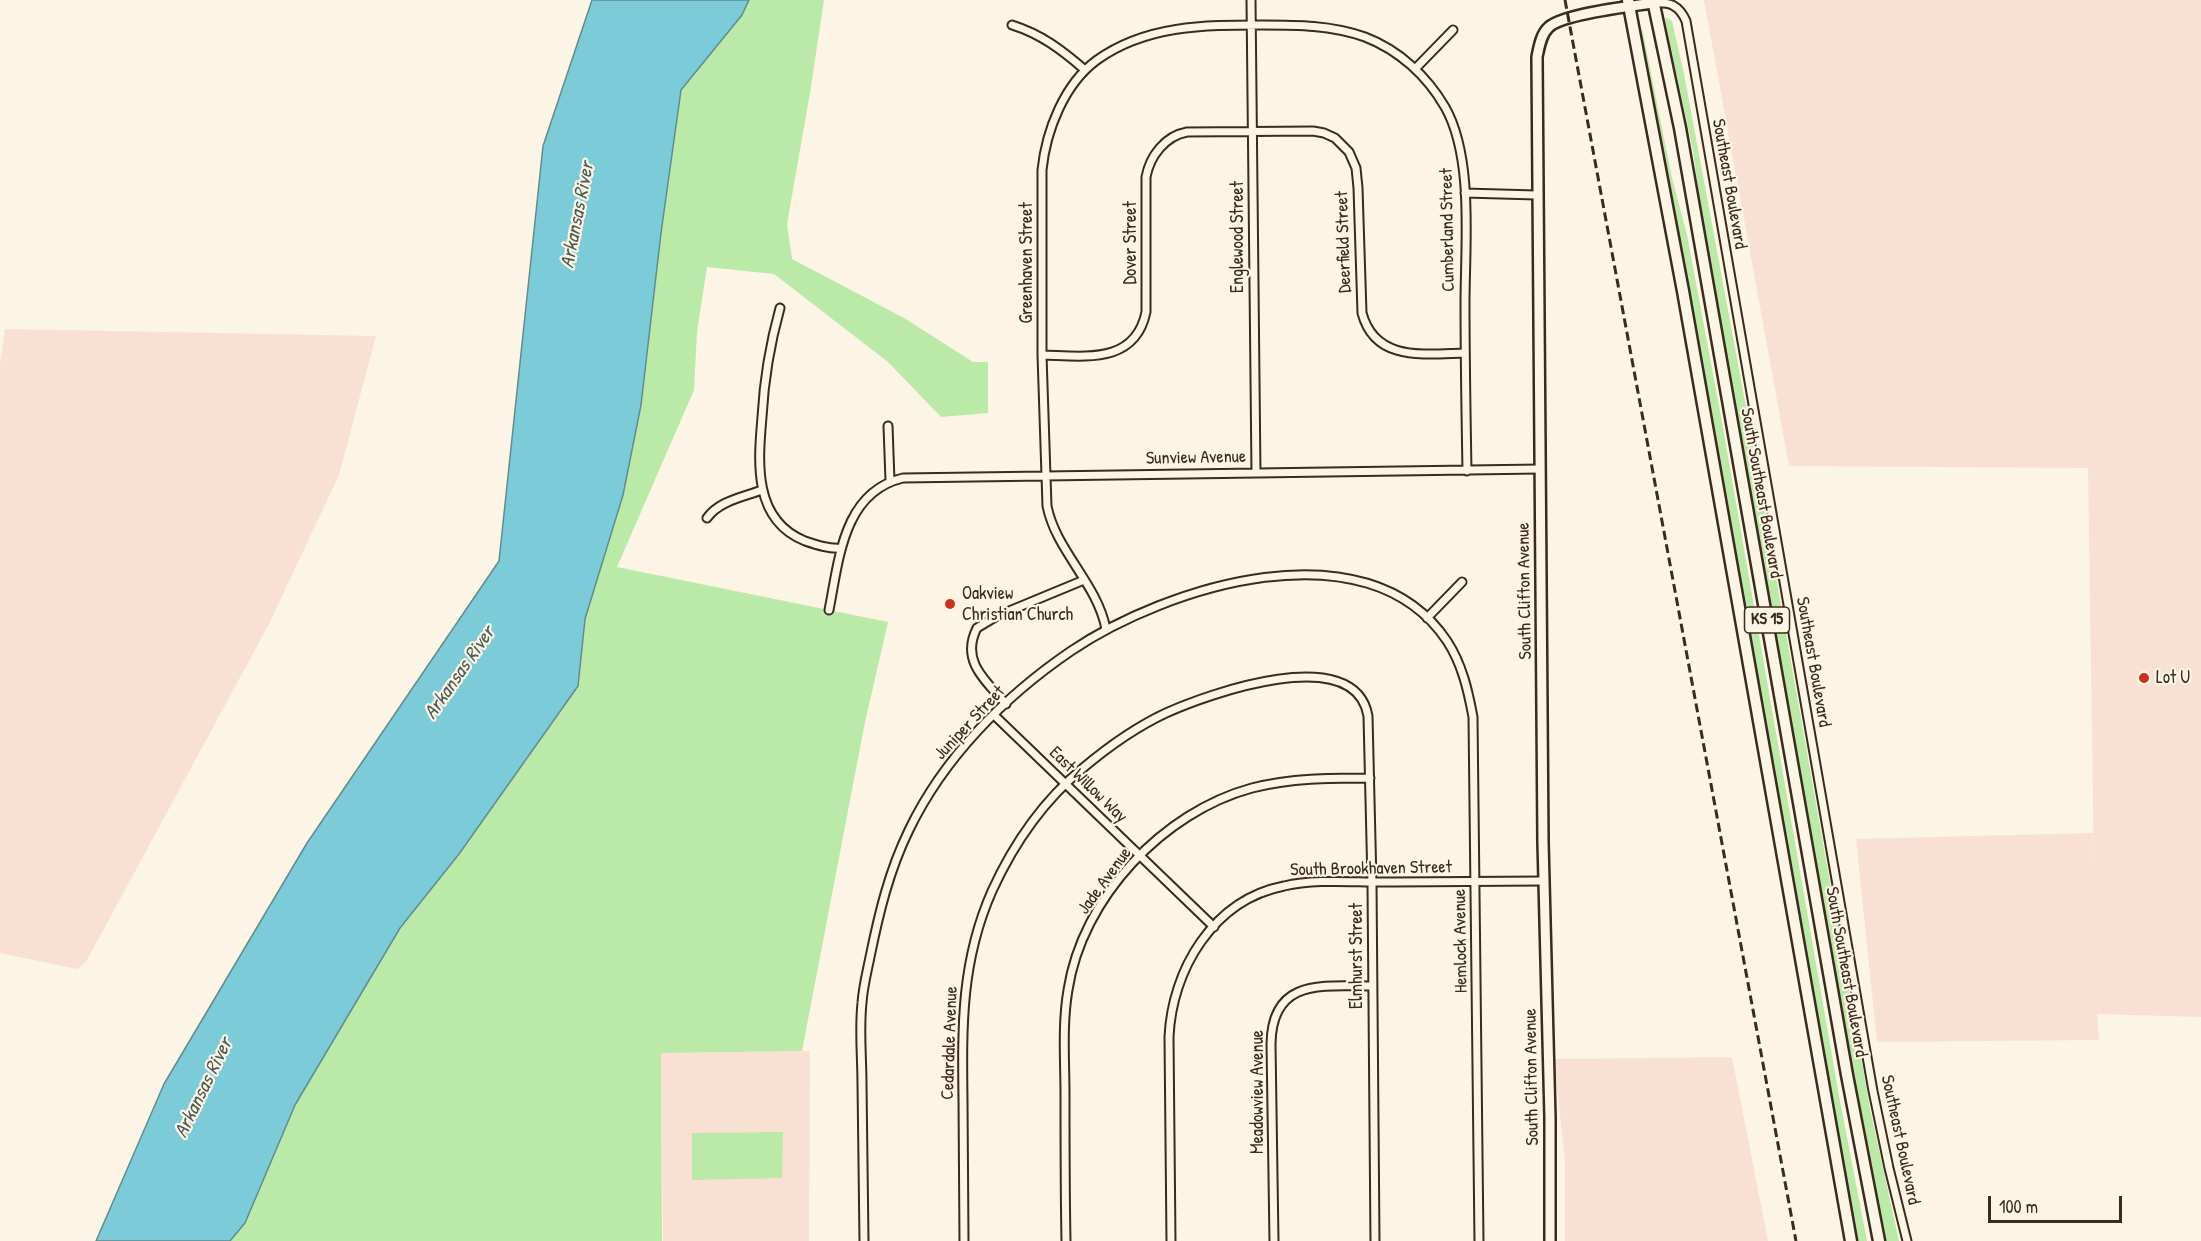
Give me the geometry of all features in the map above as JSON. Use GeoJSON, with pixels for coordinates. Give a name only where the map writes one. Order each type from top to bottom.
{"type":"FeatureCollection","features":[{"type":"Feature","properties":{"kind":"main road","name":"South Southeast Boulevard"},"geometry":{"type":"LineString","coordinates":[[1653,1],[1684,150],[1847,1075],[1879,1241]]}},
{"type":"Feature","properties":{"kind":"main road","name":"KS 15"},"geometry":{"type":"LineString","coordinates":[[1628,3],[1683,291],[1851,1241]]}},
{"type":"Feature","properties":{"kind":"street","name":"Englewood Street"},"geometry":{"type":"LineString","coordinates":[[1251,0],[1256,473]]}},
{"type":"Feature","properties":{"kind":"street","name":"South Clifton Avenue"},"geometry":{"type":"LineString","coordinates":[[1550,1241],[1536,195],[1537,57],[1549,27],[1568,18],[1628,3],[1653,1]]}},
{"type":"Feature","properties":{"kind":"street","name":"Southeast Boulevard"},"geometry":{"type":"LineString","coordinates":[[1653,1],[1671,4],[1682,13],[1686,21],[1874,1094],[1907,1241]]}},
{"type":"Feature","properties":{"kind":"street"},"geometry":{"type":"LineString","coordinates":[[1012,25],[1052,42],[1085,70]]}},
{"type":"Feature","properties":{"kind":"street","name":"Cumberland Street"},"geometry":{"type":"LineString","coordinates":[[1251,25],[1317,26],[1346,31],[1375,42],[1392,51],[1415,69],[1437,95],[1454,126],[1465,194],[1467,471]]}},
{"type":"Feature","properties":{"kind":"street","name":"Greenhaven Street"},"geometry":{"type":"LineString","coordinates":[[1107,629],[1084,580],[1052,526],[1047,506],[1042,355],[1041,191],[1044,152],[1061,106],[1085,70],[1098,59],[1157,32],[1194,26],[1251,25]]}},
{"type":"Feature","properties":{"kind":"street"},"geometry":{"type":"LineString","coordinates":[[1415,69],[1453,30]]}},
{"type":"Feature","properties":{"kind":"street","name":"Deerfield Street"},"geometry":{"type":"LineString","coordinates":[[1252,131],[1313,131],[1324,133],[1343,145],[1353,161],[1357,177],[1362,313],[1368,330],[1378,342],[1393,350],[1415,353],[1465,353]]}},
{"type":"Feature","properties":{"kind":"street","name":"Dover Street"},"geometry":{"type":"LineString","coordinates":[[1042,355],[1105,355],[1127,346],[1134,339],[1144,322],[1146,312],[1146,177],[1151,162],[1165,144],[1180,134],[1252,131]]}},
{"type":"Feature","properties":{"kind":"street"},"geometry":{"type":"LineString","coordinates":[[1465,194],[1536,195]]}},
{"type":"Feature","properties":{"kind":"street"},"geometry":{"type":"LineString","coordinates":[[780,308],[772,336],[764,387],[759,459],[762,490],[772,514],[790,533],[812,544],[832,549],[841,548],[829,610]]}},
{"type":"Feature","properties":{"kind":"street"},"geometry":{"type":"LineString","coordinates":[[888,426],[890,481]]}},
{"type":"Feature","properties":{"kind":"street","name":"Sunview Avenue"},"geometry":{"type":"LineString","coordinates":[[841,548],[854,516],[872,491],[903,477],[1540,469]]}},
{"type":"Feature","properties":{"kind":"street"},"geometry":{"type":"LineString","coordinates":[[707,518],[712,511],[722,505],[762,490]]}},
{"type":"Feature","properties":{"kind":"street","name":"Juniper Street"},"geometry":{"type":"LineString","coordinates":[[864,1241],[861,1018],[867,973],[879,912],[897,856],[923,803],[958,752],[1006,704],[1070,651],[1107,629],[1162,604],[1202,592],[1262,579],[1308,574],[1342,578],[1380,588],[1411,604],[1427,618]]}},
{"type":"Feature","properties":{"kind":"street"},"geometry":{"type":"LineString","coordinates":[[1006,704],[975,667],[973,643],[978,628],[997,616],[1084,580]]}},
{"type":"Feature","properties":{"kind":"street"},"geometry":{"type":"LineString","coordinates":[[1427,618],[1462,582]]}},
{"type":"Feature","properties":{"kind":"street","name":"Hemlock Avenue"},"geometry":{"type":"LineString","coordinates":[[1427,618],[1456,657],[1465,680],[1473,717],[1479,1241]]}},
{"type":"Feature","properties":{"kind":"street","name":"Elmhurst Street"},"geometry":{"type":"LineString","coordinates":[[1307,677],[1335,680],[1348,685],[1361,696],[1367,709],[1372,882],[1375,1241]]}},
{"type":"Feature","properties":{"kind":"street","name":"Cedardale Avenue"},"geometry":{"type":"LineString","coordinates":[[964,1241],[963,1011],[971,956],[982,918],[1003,869],[1047,802],[1065,784],[1121,739],[1173,710],[1238,688],[1307,677]]}},
{"type":"Feature","properties":{"kind":"street","name":"East Willow Way"},"geometry":{"type":"LineString","coordinates":[[994,715],[1214,927]]}},
{"type":"Feature","properties":{"kind":"street","name":"Jade Avenue"},"geometry":{"type":"LineString","coordinates":[[1066,1241],[1065,1021],[1068,988],[1076,958],[1093,919],[1121,877],[1140,856],[1184,819],[1209,805],[1239,792],[1297,779],[1370,778]]}},
{"type":"Feature","properties":{"kind":"street","name":"South Brookhaven Street"},"geometry":{"type":"LineString","coordinates":[[1171,1241],[1169,1037],[1171,1009],[1177,986],[1193,951],[1229,912],[1268,890],[1305,882],[1544,881]]}},
{"type":"Feature","properties":{"kind":"street","name":"Meadowview Avenue"},"geometry":{"type":"LineString","coordinates":[[1274,1241],[1271,1044],[1274,1017],[1284,1001],[1301,990],[1324,986],[1372,986]]}},
{"type":"Feature","properties":{"kind":"shaded area"},"geometry":{"type":"Polygon","coordinates":[[[1704,0],[2201,0],[2201,1017],[2097,1014],[2099,1040],[1877,1042],[1856,839],[2093,833],[2094,873],[2088,468],[1789,466],[1704,0]]]}},
{"type":"Feature","properties":{"kind":"shaded area"},"geometry":{"type":"Polygon","coordinates":[[[5,329],[376,336],[339,475],[269,624],[86,962],[77,969],[0,953],[0,364],[5,329]]]}},
{"type":"Feature","properties":{"kind":"shaded area"},"geometry":{"type":"Polygon","coordinates":[[[810,1051],[809,1241],[663,1241],[661,1053],[810,1051]]]}},
{"type":"Feature","properties":{"kind":"shaded area"},"geometry":{"type":"Polygon","coordinates":[[[1732,1057],[1768,1241],[1565,1241],[1565,1161],[1554,1059],[1732,1057]]]}},
{"type":"Feature","properties":{"kind":"green space"},"geometry":{"type":"Polygon","coordinates":[[[748,0],[824,0],[787,224],[792,259],[904,318],[973,362],[988,362],[988,413],[941,417],[888,362],[774,274],[707,267],[697,332],[694,390],[617,567],[888,622],[865,722],[802,1051],[661,1053],[662,1241],[230,1241],[245,1223],[295,1105],[400,928],[459,854],[578,686],[585,619],[623,495],[681,90],[748,0]]]}},
{"type":"Feature","properties":{"kind":"green space"},"geometry":{"type":"Polygon","coordinates":[[[1666,17],[1672,21],[1684,74],[1746,407],[1870,1109],[1899,1241],[1884,1241],[1866,1148],[1701,210],[1693,151],[1666,17]]]}},
{"type":"Feature","properties":{"kind":"green space"},"geometry":{"type":"Polygon","coordinates":[[[1642,28],[1672,178],[1687,235],[1722,422],[1839,1096],[1867,1241],[1857,1241],[1838,1144],[1692,311],[1641,42],[1642,28]]]}},
{"type":"Feature","properties":{"kind":"green space"},"geometry":{"type":"Polygon","coordinates":[[[783,1132],[782,1178],[692,1180],[692,1133],[783,1132]]]}},
{"type":"Feature","properties":{"kind":"water","name":"Arkansas River"},"geometry":{"type":"Polygon","coordinates":[[[592,0],[749,0],[742,15],[681,90],[661,233],[641,405],[623,495],[585,619],[578,686],[459,854],[400,928],[295,1105],[245,1223],[230,1241],[96,1241],[164,1084],[307,843],[499,561],[543,146],[592,0]]]}},
{"type":"Feature","properties":{"kind":"railway"},"geometry":{"type":"LineString","coordinates":[[1565,0],[1796,1241]]}},
{"type":"Feature","properties":{"kind":"place","name":"Oakview Christian Church"},"geometry":{"type":"Point","coordinates":[950,604]}},
{"type":"Feature","properties":{"kind":"place","name":"Lot U"},"geometry":{"type":"Point","coordinates":[2144,678]}}]}
